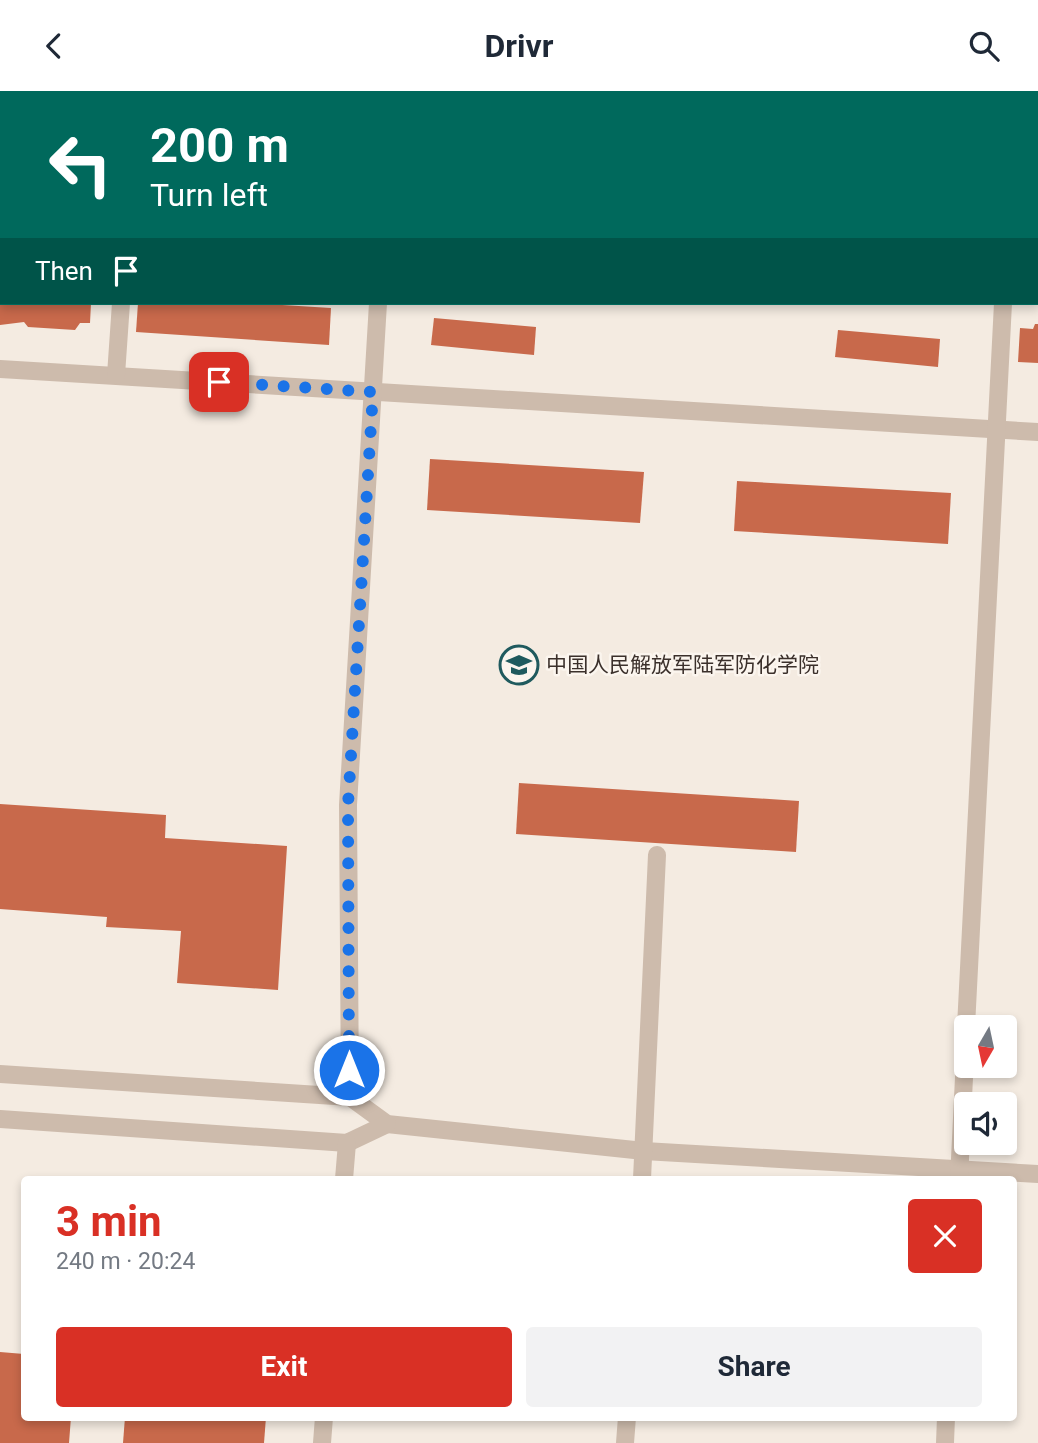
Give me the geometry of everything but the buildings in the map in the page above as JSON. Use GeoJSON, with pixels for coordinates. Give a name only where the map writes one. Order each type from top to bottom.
{"type":"FeatureCollection","features":[{"type":"Feature","properties":{"kind":"street"},"geometry":{"type":"LineString","coordinates":[[116,375],[121,305]]}},
{"type":"Feature","properties":{"kind":"street"},"geometry":{"type":"LineString","coordinates":[[350,1097],[348,805],[378,305]]}},
{"type":"Feature","properties":{"kind":"street"},"geometry":{"type":"LineString","coordinates":[[968,1015],[1003,305]]}},
{"type":"Feature","properties":{"kind":"street"},"geometry":{"type":"LineString","coordinates":[[0,369],[1038,432]]}},
{"type":"Feature","properties":{"kind":"street"},"geometry":{"type":"LineString","coordinates":[[642,1176],[657,855]]}},
{"type":"Feature","properties":{"kind":"street"},"geometry":{"type":"LineString","coordinates":[[0,1074],[350,1097],[387,1124],[644,1151],[959,1175],[1038,1174]]}},
{"type":"Feature","properties":{"kind":"street"},"geometry":{"type":"LineString","coordinates":[[959,1175],[964,1078]]}},
{"type":"Feature","properties":{"kind":"street"},"geometry":{"type":"LineString","coordinates":[[0,1119],[347,1143],[387,1124]]}},
{"type":"Feature","properties":{"kind":"street"},"geometry":{"type":"LineString","coordinates":[[344,1176],[347,1143]]}},
{"type":"Feature","properties":{"kind":"street"},"geometry":{"type":"LineString","coordinates":[[322,1443],[324,1421]]}},
{"type":"Feature","properties":{"kind":"street"},"geometry":{"type":"LineString","coordinates":[[625,1443],[627,1421]]}},
{"type":"Feature","properties":{"kind":"street"},"geometry":{"type":"LineString","coordinates":[[945,1443],[946,1421]]}},
{"type":"Feature","properties":{"kind":"place","name":"中国人民解放军陆军防化学院"},"geometry":{"type":"Point","coordinates":[519,665]}},
{"type":"Feature","properties":{"kind":"route"},"geometry":{"type":"LineString","coordinates":[[219,382],[373,392],[348,805],[349,1070]]}}]}
